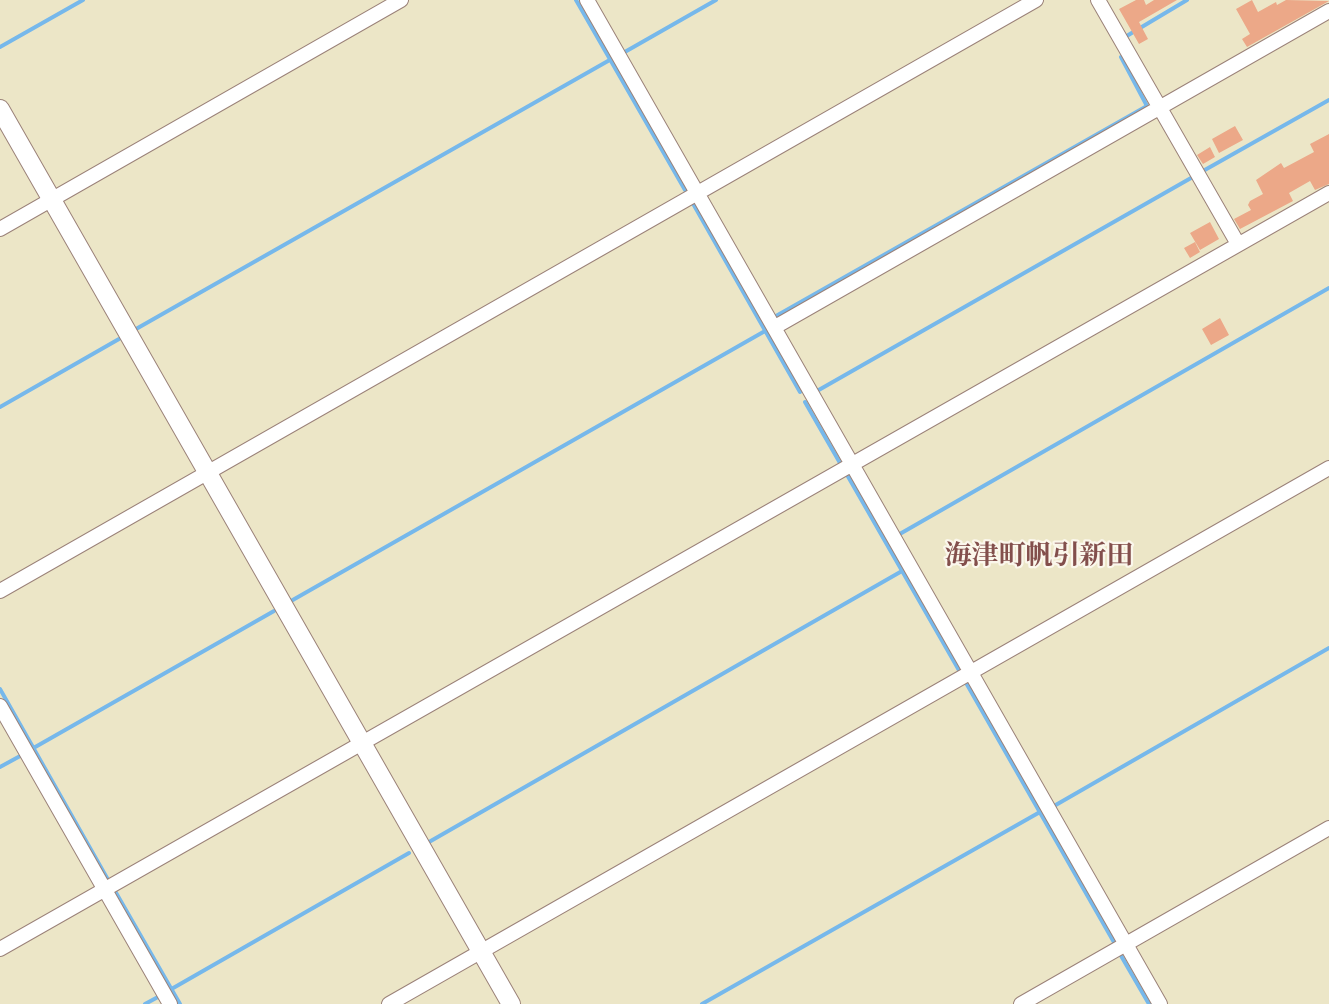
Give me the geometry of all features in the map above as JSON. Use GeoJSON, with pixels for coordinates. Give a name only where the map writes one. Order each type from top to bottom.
{"type":"FeatureCollection","features":[{"type":"Feature","properties":{"kind":"street"},"geometry":{"type":"LineString","coordinates":[[0,229],[401,0]]}},
{"type":"Feature","properties":{"kind":"street"},"geometry":{"type":"LineString","coordinates":[[587,0],[1161,1004]]}},
{"type":"Feature","properties":{"kind":"street"},"geometry":{"type":"LineString","coordinates":[[0,591],[1036,0]]}},
{"type":"Feature","properties":{"kind":"street"},"geometry":{"type":"LineString","coordinates":[[1098,0],[1238,244]]}},
{"type":"Feature","properties":{"kind":"street"},"geometry":{"type":"LineString","coordinates":[[774,327],[1329,11]]}},
{"type":"Feature","properties":{"kind":"street"},"geometry":{"type":"LineString","coordinates":[[0,109],[511,1004]]}},
{"type":"Feature","properties":{"kind":"street"},"geometry":{"type":"LineString","coordinates":[[0,949],[1329,193]]}},
{"type":"Feature","properties":{"kind":"street"},"geometry":{"type":"LineString","coordinates":[[389,1004],[1329,468]]}},
{"type":"Feature","properties":{"kind":"street"},"geometry":{"type":"LineString","coordinates":[[0,706],[170,1004]]}},
{"type":"Feature","properties":{"kind":"street"},"geometry":{"type":"LineString","coordinates":[[1022,1004],[1329,828]]}},
{"type":"Feature","properties":{"kind":"building"},"geometry":{"type":"Polygon","coordinates":[[[1136,0],[1144,0],[1146,5],[1154,0],[1177,0],[1139,22],[1148,39],[1139,44],[1119,9],[1136,0]]]}},
{"type":"Feature","properties":{"kind":"building"},"geometry":{"type":"Polygon","coordinates":[[[1252,0],[1258,12],[1276,2],[1277,5],[1286,0],[1329,1],[1247,47],[1242,39],[1250,34],[1236,9],[1252,0]]]}},
{"type":"Feature","properties":{"kind":"building"},"geometry":{"type":"Polygon","coordinates":[[[1235,126],[1243,140],[1219,153],[1212,139],[1235,126]]]}},
{"type":"Feature","properties":{"kind":"building"},"geometry":{"type":"Polygon","coordinates":[[[1329,134],[1329,184],[1315,190],[1310,181],[1289,193],[1293,201],[1240,229],[1234,219],[1251,210],[1248,205],[1250,201],[1263,194],[1256,180],[1281,163],[1284,168],[1314,152],[1310,144],[1329,134]]]}},
{"type":"Feature","properties":{"kind":"building"},"geometry":{"type":"Polygon","coordinates":[[[1210,147],[1215,157],[1203,164],[1197,155],[1210,147]]]}},
{"type":"Feature","properties":{"kind":"building"},"geometry":{"type":"Polygon","coordinates":[[[1210,222],[1219,239],[1200,250],[1190,233],[1210,222]]]}},
{"type":"Feature","properties":{"kind":"building"},"geometry":{"type":"Polygon","coordinates":[[[1195,242],[1200,252],[1190,258],[1184,248],[1195,242]]]}},
{"type":"Feature","properties":{"kind":"building"},"geometry":{"type":"Polygon","coordinates":[[[1220,318],[1229,335],[1211,345],[1202,329],[1220,318]]]}},
{"type":"Feature","properties":{"kind":"waterway"},"geometry":{"type":"LineString","coordinates":[[0,47],[83,0]]}},
{"type":"Feature","properties":{"kind":"waterway"},"geometry":{"type":"LineString","coordinates":[[576,0],[685,190]]}},
{"type":"Feature","properties":{"kind":"waterway"},"geometry":{"type":"LineString","coordinates":[[623,53],[716,0]]}},
{"type":"Feature","properties":{"kind":"waterway"},"geometry":{"type":"LineString","coordinates":[[1125,37],[1187,0]]}},
{"type":"Feature","properties":{"kind":"waterway"},"geometry":{"type":"LineString","coordinates":[[136,329],[615,57]]}},
{"type":"Feature","properties":{"kind":"waterway"},"geometry":{"type":"LineString","coordinates":[[776,316],[1147,106],[1121,57]]}},
{"type":"Feature","properties":{"kind":"waterway"},"geometry":{"type":"LineString","coordinates":[[1203,171],[1329,100]]}},
{"type":"Feature","properties":{"kind":"waterway"},"geometry":{"type":"LineString","coordinates":[[817,391],[1191,178]]}},
{"type":"Feature","properties":{"kind":"waterway"},"geometry":{"type":"LineString","coordinates":[[691,200],[800,392]]}},
{"type":"Feature","properties":{"kind":"waterway"},"geometry":{"type":"LineString","coordinates":[[898,535],[1329,288]]}},
{"type":"Feature","properties":{"kind":"waterway"},"geometry":{"type":"LineString","coordinates":[[291,601],[765,331]]}},
{"type":"Feature","properties":{"kind":"waterway"},"geometry":{"type":"LineString","coordinates":[[0,407],[119,339]]}},
{"type":"Feature","properties":{"kind":"waterway"},"geometry":{"type":"LineString","coordinates":[[805,402],[840,463]]}},
{"type":"Feature","properties":{"kind":"waterway"},"geometry":{"type":"LineString","coordinates":[[846,473],[960,672]]}},
{"type":"Feature","properties":{"kind":"waterway"},"geometry":{"type":"LineString","coordinates":[[429,842],[902,571]]}},
{"type":"Feature","properties":{"kind":"waterway"},"geometry":{"type":"LineString","coordinates":[[30,750],[274,611]]}},
{"type":"Feature","properties":{"kind":"waterway"},"geometry":{"type":"LineString","coordinates":[[1054,806],[1329,648]]}},
{"type":"Feature","properties":{"kind":"waterway"},"geometry":{"type":"LineString","coordinates":[[965,681],[1115,944]]}},
{"type":"Feature","properties":{"kind":"waterway"},"geometry":{"type":"LineString","coordinates":[[0,689],[107,878]]}},
{"type":"Feature","properties":{"kind":"waterway"},"geometry":{"type":"LineString","coordinates":[[0,767],[22,755]]}},
{"type":"Feature","properties":{"kind":"waterway"},"geometry":{"type":"LineString","coordinates":[[702,1004],[1040,812]]}},
{"type":"Feature","properties":{"kind":"waterway"},"geometry":{"type":"LineString","coordinates":[[168,991],[409,853]]}},
{"type":"Feature","properties":{"kind":"waterway"},"geometry":{"type":"LineString","coordinates":[[115,891],[180,1004]]}},
{"type":"Feature","properties":{"kind":"waterway"},"geometry":{"type":"LineString","coordinates":[[1120,954],[1149,1004]]}},
{"type":"Feature","properties":{"kind":"waterway"},"geometry":{"type":"LineString","coordinates":[[145,1004],[158,997]]}},
{"type":"Feature","properties":{"kind":"district","name":"海津町帆引新田"},"geometry":{"type":"Point","coordinates":[1039,557]}}]}
